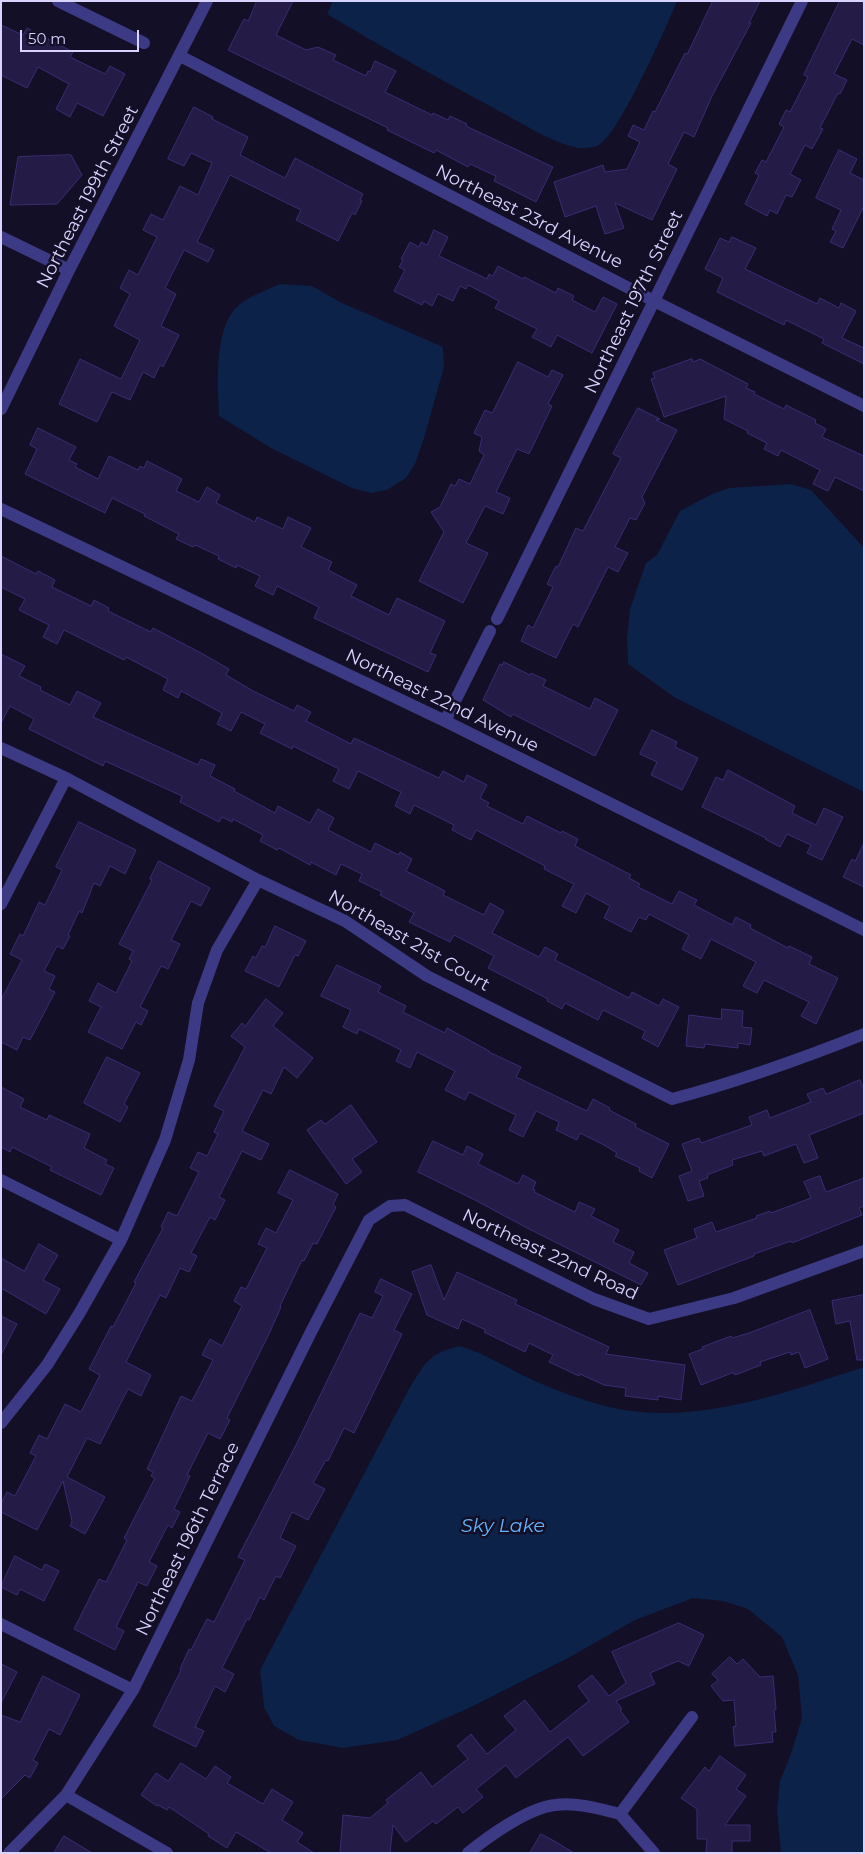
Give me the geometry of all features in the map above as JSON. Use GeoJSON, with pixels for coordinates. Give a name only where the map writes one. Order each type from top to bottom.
{"type":"FeatureCollection","features":[{"type":"Feature","properties":{"kind":"street"},"geometry":{"type":"LineString","coordinates":[[58,1],[144,42]]}},
{"type":"Feature","properties":{"kind":"street","name":"Northeast 199th Street"},"geometry":{"type":"LineString","coordinates":[[1,409],[69,270],[207,1]]}},
{"type":"Feature","properties":{"kind":"street","name":"Northeast 197th Street"},"geometry":{"type":"LineString","coordinates":[[496,619],[802,1]]}},
{"type":"Feature","properties":{"kind":"street","name":"Northeast 23rd Avenue"},"geometry":{"type":"LineString","coordinates":[[180,56],[654,301],[864,406]]}},
{"type":"Feature","properties":{"kind":"street"},"geometry":{"type":"LineString","coordinates":[[1,237],[69,270]]}},
{"type":"Feature","properties":{"kind":"street","name":"Northeast 22nd Avenue"},"geometry":{"type":"LineString","coordinates":[[1,510],[445,722],[864,930]]}},
{"type":"Feature","properties":{"kind":"street"},"geometry":{"type":"LineString","coordinates":[[445,722],[490,631]]}},
{"type":"Feature","properties":{"kind":"street","name":"Northeast 21st Court"},"geometry":{"type":"LineString","coordinates":[[1,748],[66,778],[258,880],[345,921],[427,976],[672,1099],[720,1087],[864,1034]]}},
{"type":"Feature","properties":{"kind":"street"},"geometry":{"type":"LineString","coordinates":[[1,904],[66,778]]}},
{"type":"Feature","properties":{"kind":"street"},"geometry":{"type":"LineString","coordinates":[[1,1424],[47,1365],[79,1314],[121,1240],[165,1140],[189,1060],[198,1003],[218,950],[258,880]]}},
{"type":"Feature","properties":{"kind":"street"},"geometry":{"type":"LineString","coordinates":[[1,1180],[121,1240]]}},
{"type":"Feature","properties":{"kind":"street","name":"Northeast 22nd Road"},"geometry":{"type":"LineString","coordinates":[[369,1220],[390,1206],[405,1205],[594,1299],[649,1319],[734,1298],[864,1251]]}},
{"type":"Feature","properties":{"kind":"street","name":"Northeast 196th Terrace"},"geometry":{"type":"LineString","coordinates":[[8,1853],[66,1795],[133,1690],[311,1332],[369,1220]]}},
{"type":"Feature","properties":{"kind":"street"},"geometry":{"type":"LineString","coordinates":[[1,1624],[133,1690]]}},
{"type":"Feature","properties":{"kind":"street"},"geometry":{"type":"LineString","coordinates":[[620,1814],[692,1717]]}},
{"type":"Feature","properties":{"kind":"street"},"geometry":{"type":"LineString","coordinates":[[66,1795],[166,1853]]}},
{"type":"Feature","properties":{"kind":"street"},"geometry":{"type":"LineString","coordinates":[[468,1853],[480,1843],[531,1812],[556,1805],[590,1806],[620,1814],[654,1853]]}},
{"type":"Feature","properties":{"kind":"water"},"geometry":{"type":"Polygon","coordinates":[[[333,1],[677,1],[641,80],[617,124],[606,139],[597,146],[578,148],[557,142],[537,132],[348,27],[327,14],[333,1]]]}},
{"type":"Feature","properties":{"kind":"water"},"geometry":{"type":"Polygon","coordinates":[[[280,284],[312,286],[342,303],[443,347],[444,367],[415,464],[406,478],[387,490],[371,493],[352,488],[271,448],[219,416],[219,357],[225,327],[239,305],[253,296],[280,284]]]}},
{"type":"Feature","properties":{"kind":"water"},"geometry":{"type":"Polygon","coordinates":[[[791,484],[811,490],[864,548],[864,792],[674,697],[628,664],[627,638],[630,609],[646,563],[657,555],[680,511],[712,494],[729,488],[791,484]]]}},
{"type":"Feature","properties":{"kind":"water","name":"Sky Lake"},"geometry":{"type":"Polygon","coordinates":[[[459,1346],[484,1355],[541,1384],[580,1399],[631,1411],[665,1413],[699,1411],[732,1405],[800,1388],[864,1367],[864,1853],[781,1853],[777,1810],[780,1781],[802,1718],[798,1675],[782,1637],[748,1609],[723,1601],[693,1598],[635,1620],[570,1657],[469,1708],[397,1740],[343,1748],[299,1740],[274,1726],[264,1707],[260,1670],[410,1387],[429,1360],[448,1349],[459,1346]]]}},
{"type":"Feature","properties":{"kind":"building"},"geometry":{"type":"Polygon","coordinates":[[[257,1],[293,1],[276,35],[306,50],[318,47],[336,55],[333,60],[366,76],[375,61],[396,71],[385,92],[432,115],[433,113],[448,120],[450,116],[467,124],[466,126],[553,167],[536,202],[494,181],[496,176],[470,164],[468,167],[436,150],[434,153],[387,130],[388,128],[228,50],[244,19],[248,21],[257,1]]]}},
{"type":"Feature","properties":{"kind":"building"},"geometry":{"type":"Polygon","coordinates":[[[713,1],[760,1],[749,23],[751,23],[712,96],[694,137],[684,132],[668,164],[677,169],[652,220],[615,203],[624,228],[605,234],[596,206],[565,217],[554,182],[603,165],[605,172],[627,169],[640,142],[628,136],[633,125],[644,130],[685,53],[687,54],[713,1]]]}},
{"type":"Feature","properties":{"kind":"building"},"geometry":{"type":"Polygon","coordinates":[[[840,1],[864,1],[864,45],[852,39],[834,74],[847,80],[820,128],[823,129],[812,149],[805,145],[790,174],[801,180],[792,197],[786,195],[777,214],[770,210],[767,216],[745,204],[759,175],[755,173],[762,160],[766,162],[784,127],[779,124],[786,110],[790,112],[808,77],[804,75],[840,1]]]}},
{"type":"Feature","properties":{"kind":"building"},"geometry":{"type":"Polygon","coordinates":[[[1,25],[23,35],[27,28],[73,52],[70,57],[105,74],[110,66],[125,74],[103,116],[77,103],[70,117],[56,109],[69,84],[38,67],[27,88],[1,75],[1,25]]]}},
{"type":"Feature","properties":{"kind":"building"},"geometry":{"type":"Polygon","coordinates":[[[194,107],[213,117],[212,119],[248,137],[240,155],[285,178],[295,158],[363,194],[360,200],[362,201],[355,215],[352,213],[338,241],[296,220],[301,210],[230,175],[197,242],[214,250],[208,262],[184,250],[165,288],[176,294],[161,326],[179,335],[163,367],[160,365],[154,378],[143,372],[130,400],[112,392],[97,422],[59,404],[80,359],[121,379],[140,340],[114,326],[130,294],[120,288],[129,270],[138,275],[157,237],[143,230],[151,214],[163,220],[180,186],[198,195],[212,163],[191,153],[184,166],[168,159],[194,107]]]}},
{"type":"Feature","properties":{"kind":"building"},"geometry":{"type":"Polygon","coordinates":[[[839,150],[857,159],[850,173],[864,180],[864,206],[843,248],[830,242],[836,231],[832,229],[841,210],[816,198],[839,150]]]}},
{"type":"Feature","properties":{"kind":"building"},"geometry":{"type":"Polygon","coordinates":[[[71,155],[82,175],[57,204],[10,205],[18,157],[71,155]]]}},
{"type":"Feature","properties":{"kind":"building"},"geometry":{"type":"Polygon","coordinates":[[[434,230],[448,237],[439,256],[487,279],[489,274],[493,276],[498,266],[556,293],[558,288],[574,296],[572,300],[595,312],[603,297],[617,304],[592,353],[557,335],[551,347],[532,337],[537,329],[495,308],[499,301],[468,285],[466,289],[460,286],[453,301],[438,294],[432,306],[424,301],[422,305],[394,291],[405,270],[399,267],[410,242],[419,247],[421,242],[427,245],[434,230]]]}},
{"type":"Feature","properties":{"kind":"building"},"geometry":{"type":"Polygon","coordinates":[[[732,237],[756,248],[745,269],[817,304],[820,298],[839,308],[841,303],[856,311],[842,338],[864,348],[864,364],[822,343],[824,339],[786,320],[784,325],[717,292],[723,278],[705,269],[720,238],[729,242],[732,237]]]}},
{"type":"Feature","properties":{"kind":"building"},"geometry":{"type":"Polygon","coordinates":[[[692,359],[693,362],[700,359],[748,384],[746,388],[755,392],[754,394],[784,409],[786,405],[816,420],[815,423],[826,429],[822,437],[864,456],[864,491],[835,477],[828,491],[813,484],[820,470],[781,450],[778,456],[764,449],[767,443],[724,419],[726,396],[664,417],[651,379],[655,378],[653,373],[692,359]]]}},
{"type":"Feature","properties":{"kind":"building"},"geometry":{"type":"Polygon","coordinates":[[[518,362],[548,377],[552,370],[563,375],[548,404],[552,406],[529,454],[517,449],[496,492],[510,498],[503,514],[485,506],[466,543],[488,553],[463,603],[419,581],[444,532],[431,512],[440,507],[451,484],[455,486],[459,479],[470,484],[484,455],[479,451],[482,437],[474,433],[485,410],[492,413],[518,362]]]}},
{"type":"Feature","properties":{"kind":"building"},"geometry":{"type":"Polygon","coordinates":[[[638,408],[660,419],[656,420],[677,430],[642,497],[645,503],[636,520],[630,518],[615,547],[628,553],[618,572],[608,567],[578,627],[573,624],[556,658],[521,641],[528,625],[533,628],[553,587],[547,584],[556,566],[558,567],[576,528],[583,531],[621,458],[613,454],[638,408]]]}},
{"type":"Feature","properties":{"kind":"building"},"geometry":{"type":"Polygon","coordinates":[[[38,428],[76,447],[69,460],[77,464],[75,467],[98,479],[109,456],[138,470],[140,466],[144,468],[147,461],[182,479],[176,491],[199,502],[207,487],[220,495],[216,503],[255,522],[257,517],[283,529],[288,517],[311,528],[301,547],[332,562],[328,570],[357,585],[351,596],[389,615],[397,598],[445,621],[430,653],[436,655],[428,672],[314,618],[319,607],[277,586],[273,595],[255,586],[260,576],[237,565],[236,568],[218,559],[219,556],[176,539],[179,534],[144,516],[145,514],[112,498],[105,513],[25,474],[37,449],[30,445],[38,428]]]}},
{"type":"Feature","properties":{"kind":"building"},"geometry":{"type":"Polygon","coordinates":[[[1,556],[36,574],[38,571],[55,580],[52,587],[91,606],[94,600],[109,608],[108,611],[151,632],[153,628],[201,653],[229,669],[226,675],[253,691],[294,711],[297,705],[311,712],[306,721],[351,744],[354,738],[439,778],[443,771],[464,782],[467,775],[487,785],[480,798],[489,803],[487,806],[523,824],[527,816],[561,833],[562,831],[578,839],[575,846],[631,875],[629,878],[640,884],[638,887],[672,904],[679,891],[697,900],[694,905],[732,925],[736,917],[751,925],[750,928],[788,948],[789,946],[812,957],[809,964],[838,978],[816,1024],[801,1016],[809,1002],[764,980],[757,993],[743,986],[756,962],[711,939],[701,959],[682,949],[689,935],[649,914],[646,920],[639,917],[631,932],[604,918],[610,906],[586,893],[576,913],[562,906],[574,884],[544,869],[545,866],[476,830],[471,840],[452,830],[454,825],[414,805],[410,814],[395,806],[401,792],[358,771],[349,789],[333,781],[339,769],[293,746],[292,749],[260,733],[265,724],[241,712],[231,731],[217,724],[222,713],[181,691],[178,698],[163,690],[168,679],[126,657],[124,660],[64,630],[57,644],[43,637],[49,625],[19,610],[25,599],[1,587],[1,556]]]}},
{"type":"Feature","properties":{"kind":"building"},"geometry":{"type":"Polygon","coordinates":[[[1,654],[25,666],[19,676],[41,687],[40,690],[70,705],[77,691],[101,703],[93,717],[198,765],[201,759],[215,765],[210,776],[275,813],[278,806],[310,823],[318,809],[334,818],[328,830],[371,852],[375,843],[399,855],[400,852],[412,859],[406,871],[445,891],[443,895],[484,915],[490,903],[504,911],[492,933],[539,957],[545,947],[558,954],[555,960],[629,998],[632,992],[659,1006],[663,999],[679,1007],[658,1047],[642,1038],[645,1031],[603,1010],[598,1020],[565,1003],[562,1009],[547,1001],[548,999],[488,968],[494,956],[454,935],[450,942],[409,922],[414,913],[380,895],[382,892],[359,881],[362,874],[341,864],[336,875],[311,862],[310,865],[279,848],[277,850],[260,841],[263,835],[233,819],[232,822],[222,817],[219,822],[180,802],[182,796],[105,761],[103,766],[29,729],[34,719],[10,706],[1,723],[1,654]]]}},
{"type":"Feature","properties":{"kind":"building"},"geometry":{"type":"Polygon","coordinates":[[[504,662],[530,675],[531,673],[546,680],[543,686],[590,709],[595,698],[618,710],[595,756],[513,714],[511,717],[483,700],[500,664],[502,665],[504,662]]]}},
{"type":"Feature","properties":{"kind":"building"},"geometry":{"type":"Polygon","coordinates":[[[652,730],[677,742],[675,747],[698,758],[682,790],[651,775],[657,762],[640,754],[652,730]]]}},
{"type":"Feature","properties":{"kind":"building"},"geometry":{"type":"Polygon","coordinates":[[[728,770],[795,806],[792,813],[816,825],[824,808],[843,817],[822,860],[807,853],[811,845],[787,834],[780,847],[766,838],[702,807],[716,777],[723,780],[728,770]]]}},
{"type":"Feature","properties":{"kind":"building"},"geometry":{"type":"Polygon","coordinates":[[[79,822],[136,850],[125,874],[110,866],[100,886],[94,883],[82,913],[79,911],[63,949],[57,946],[44,971],[55,976],[49,989],[55,992],[30,1040],[23,1037],[17,1050],[1,1042],[1,1000],[22,960],[10,954],[20,934],[23,936],[39,902],[45,905],[62,870],[56,867],[79,822]]]}},
{"type":"Feature","properties":{"kind":"building"},"geometry":{"type":"Polygon","coordinates":[[[864,843],[864,887],[843,877],[852,859],[855,861],[864,843]]]}},
{"type":"Feature","properties":{"kind":"building"},"geometry":{"type":"Polygon","coordinates":[[[159,861],[210,888],[201,906],[191,901],[171,940],[180,944],[168,969],[161,966],[140,1007],[148,1011],[141,1025],[136,1022],[122,1049],[88,1032],[101,1007],[89,1001],[98,983],[116,993],[132,961],[129,959],[133,951],[119,944],[152,880],[150,879],[159,861]]]}},
{"type":"Feature","properties":{"kind":"building"},"geometry":{"type":"Polygon","coordinates":[[[275,926],[306,941],[298,956],[295,955],[279,987],[245,971],[253,956],[256,958],[262,946],[265,947],[275,926]]]}},
{"type":"Feature","properties":{"kind":"building"},"geometry":{"type":"Polygon","coordinates":[[[337,965],[381,986],[378,992],[406,1006],[403,1012],[445,1033],[447,1028],[489,1052],[521,1067],[516,1077],[587,1111],[593,1099],[636,1124],[635,1127],[669,1144],[652,1178],[639,1171],[640,1168],[615,1156],[617,1153],[580,1133],[577,1140],[556,1130],[559,1122],[536,1111],[523,1137],[509,1130],[516,1115],[469,1092],[465,1100],[445,1090],[455,1071],[417,1052],[410,1068],[396,1061],[401,1050],[359,1029],[357,1034],[343,1027],[351,1010],[321,996],[337,965]]]}},
{"type":"Feature","properties":{"kind":"building"},"geometry":{"type":"Polygon","coordinates":[[[266,999],[283,1013],[273,1026],[313,1058],[297,1078],[284,1067],[271,1094],[263,1090],[242,1131],[269,1144],[261,1160],[242,1151],[219,1197],[225,1200],[215,1220],[210,1217],[191,1253],[197,1256],[189,1272],[180,1268],[166,1298],[160,1295],[126,1362],[151,1375],[141,1396],[128,1389],[100,1444],[87,1438],[67,1477],[105,1497],[85,1534],[70,1526],[72,1521],[63,1481],[37,1530],[1,1512],[1,1503],[7,1492],[15,1496],[36,1456],[30,1453],[39,1435],[47,1439],[65,1404],[81,1412],[100,1375],[89,1369],[136,1283],[134,1282],[163,1228],[161,1227],[168,1212],[177,1216],[199,1172],[190,1168],[198,1152],[207,1156],[218,1134],[214,1132],[224,1111],[214,1106],[245,1047],[231,1036],[242,1023],[245,1026],[266,999]]]}},
{"type":"Feature","properties":{"kind":"building"},"geometry":{"type":"Polygon","coordinates":[[[722,1009],[743,1011],[742,1027],[752,1028],[750,1045],[738,1043],[738,1048],[705,1044],[704,1048],[686,1046],[689,1015],[721,1019],[722,1009]]]}},
{"type":"Feature","properties":{"kind":"building"},"geometry":{"type":"Polygon","coordinates":[[[107,1057],[140,1073],[124,1104],[128,1107],[120,1122],[84,1103],[107,1057]]]}},
{"type":"Feature","properties":{"kind":"building"},"geometry":{"type":"Polygon","coordinates":[[[860,1080],[864,1089],[864,1113],[809,1135],[818,1158],[804,1163],[796,1144],[764,1156],[762,1151],[732,1160],[733,1165],[707,1175],[708,1178],[699,1181],[704,1196],[688,1201],[679,1176],[692,1171],[682,1144],[699,1138],[701,1143],[752,1125],[749,1117],[767,1110],[770,1118],[811,1102],[807,1094],[823,1088],[826,1094],[860,1080]]]}},
{"type":"Feature","properties":{"kind":"building"},"geometry":{"type":"Polygon","coordinates":[[[1,1087],[24,1099],[20,1107],[47,1120],[49,1115],[90,1134],[84,1148],[107,1160],[105,1164],[114,1168],[101,1195],[50,1170],[52,1167],[12,1147],[10,1152],[1,1147],[1,1087]]]}},
{"type":"Feature","properties":{"kind":"building"},"geometry":{"type":"Polygon","coordinates":[[[351,1105],[377,1142],[352,1159],[362,1172],[346,1184],[307,1130],[321,1120],[325,1124],[351,1105]]]}},
{"type":"Feature","properties":{"kind":"building"},"geometry":{"type":"Polygon","coordinates":[[[433,1141],[463,1155],[467,1146],[483,1154],[478,1164],[518,1184],[523,1175],[536,1182],[533,1189],[535,1190],[534,1192],[575,1212],[579,1202],[595,1209],[591,1216],[619,1230],[613,1242],[634,1252],[629,1263],[648,1273],[641,1285],[418,1172],[433,1141]]]}},
{"type":"Feature","properties":{"kind":"building"},"geometry":{"type":"Polygon","coordinates":[[[290,1170],[338,1194],[333,1205],[336,1207],[317,1244],[313,1243],[304,1261],[302,1260],[268,1336],[227,1418],[230,1420],[220,1439],[208,1433],[187,1475],[190,1476],[174,1509],[180,1512],[172,1528],[168,1525],[149,1562],[157,1566],[147,1586],[138,1582],[116,1627],[124,1631],[115,1650],[74,1629],[99,1579],[106,1582],[127,1540],[124,1538],[155,1478],[151,1476],[153,1472],[147,1469],[181,1396],[192,1401],[213,1360],[202,1355],[210,1339],[222,1346],[242,1306],[234,1301],[241,1287],[246,1289],[267,1248],[258,1244],[266,1228],[276,1233],[293,1200],[278,1193],[290,1170]]]}},
{"type":"Feature","properties":{"kind":"building"},"geometry":{"type":"Polygon","coordinates":[[[820,1176],[826,1192],[864,1178],[864,1206],[859,1208],[862,1215],[792,1243],[791,1241],[754,1254],[754,1256],[678,1285],[664,1250],[697,1238],[694,1229],[712,1222],[716,1232],[757,1218],[756,1216],[770,1211],[771,1213],[811,1198],[804,1182],[820,1176]]]}},
{"type":"Feature","properties":{"kind":"building"},"geometry":{"type":"Polygon","coordinates":[[[39,1244],[58,1255],[43,1280],[60,1289],[46,1314],[1,1288],[1,1258],[24,1271],[39,1244]]]}},
{"type":"Feature","properties":{"kind":"building"},"geometry":{"type":"Polygon","coordinates":[[[431,1265],[444,1300],[457,1272],[517,1300],[515,1304],[609,1347],[606,1354],[685,1365],[681,1400],[658,1396],[658,1400],[625,1396],[626,1388],[604,1385],[580,1374],[579,1376],[549,1362],[553,1355],[529,1343],[525,1352],[462,1319],[458,1329],[427,1315],[412,1272],[431,1265]]]}},
{"type":"Feature","properties":{"kind":"building"},"geometry":{"type":"Polygon","coordinates":[[[381,1279],[412,1294],[394,1330],[402,1334],[354,1433],[344,1428],[328,1461],[326,1460],[313,1483],[325,1489],[308,1520],[292,1512],[280,1538],[296,1546],[280,1578],[276,1576],[264,1600],[260,1597],[222,1668],[234,1674],[225,1692],[215,1686],[195,1727],[204,1731],[196,1747],[153,1726],[181,1670],[189,1649],[191,1650],[207,1619],[214,1622],[245,1560],[238,1557],[296,1445],[360,1313],[372,1318],[383,1296],[375,1292],[381,1279]]]}},
{"type":"Feature","properties":{"kind":"building"},"geometry":{"type":"Polygon","coordinates":[[[864,1295],[864,1360],[857,1360],[850,1321],[836,1324],[832,1301],[864,1295]]]}},
{"type":"Feature","properties":{"kind":"building"},"geometry":{"type":"Polygon","coordinates":[[[810,1310],[828,1359],[805,1368],[799,1352],[791,1355],[790,1352],[760,1362],[761,1365],[735,1375],[732,1373],[701,1385],[689,1354],[731,1336],[732,1338],[749,1333],[810,1310]]]}},
{"type":"Feature","properties":{"kind":"building"},"geometry":{"type":"Polygon","coordinates":[[[1,1316],[17,1324],[1,1355],[1,1316]]]}},
{"type":"Feature","properties":{"kind":"building"},"geometry":{"type":"Polygon","coordinates":[[[15,1556],[42,1570],[45,1564],[59,1571],[44,1601],[20,1589],[17,1595],[1,1587],[15,1556]]]}},
{"type":"Feature","properties":{"kind":"building"},"geometry":{"type":"Polygon","coordinates":[[[679,1623],[704,1635],[689,1666],[678,1661],[650,1673],[655,1684],[616,1701],[629,1722],[583,1756],[568,1737],[516,1778],[506,1765],[476,1789],[483,1797],[463,1813],[458,1807],[436,1824],[433,1821],[406,1842],[393,1825],[390,1853],[340,1853],[343,1815],[370,1818],[388,1803],[386,1800],[421,1772],[432,1787],[468,1759],[457,1746],[471,1734],[487,1754],[516,1730],[504,1716],[525,1700],[550,1732],[589,1701],[578,1686],[592,1675],[609,1696],[626,1683],[612,1652],[679,1623]]]}},
{"type":"Feature","properties":{"kind":"building"},"geometry":{"type":"Polygon","coordinates":[[[730,1657],[737,1664],[743,1659],[760,1677],[773,1676],[776,1732],[772,1732],[773,1742],[735,1746],[733,1727],[736,1726],[734,1700],[723,1701],[711,1686],[718,1680],[712,1674],[730,1657]]]}},
{"type":"Feature","properties":{"kind":"building"},"geometry":{"type":"Polygon","coordinates":[[[1,1664],[17,1672],[1,1703],[1,1664]]]}},
{"type":"Feature","properties":{"kind":"building"},"geometry":{"type":"Polygon","coordinates":[[[43,1676],[80,1695],[60,1735],[49,1729],[33,1760],[38,1763],[30,1778],[25,1775],[1,1799],[1,1715],[20,1722],[43,1676]]]}},
{"type":"Feature","properties":{"kind":"building"},"geometry":{"type":"Polygon","coordinates":[[[720,1756],[746,1775],[736,1789],[746,1796],[725,1825],[750,1825],[750,1841],[732,1841],[732,1853],[706,1853],[707,1839],[697,1839],[697,1809],[681,1798],[705,1767],[709,1771],[720,1756]]]}},
{"type":"Feature","properties":{"kind":"building"},"geometry":{"type":"Polygon","coordinates":[[[181,1763],[206,1779],[215,1766],[231,1777],[227,1783],[263,1804],[272,1789],[293,1802],[282,1820],[303,1833],[297,1842],[314,1853],[271,1853],[236,1832],[227,1848],[169,1807],[167,1810],[157,1806],[141,1795],[156,1773],[168,1781],[181,1763]]]}},
{"type":"Feature","properties":{"kind":"building"},"geometry":{"type":"Polygon","coordinates":[[[541,1834],[556,1842],[574,1853],[530,1853],[541,1834]]]}},
{"type":"Feature","properties":{"kind":"building"},"geometry":{"type":"Polygon","coordinates":[[[64,1836],[92,1853],[54,1853],[64,1836]]]}}]}
